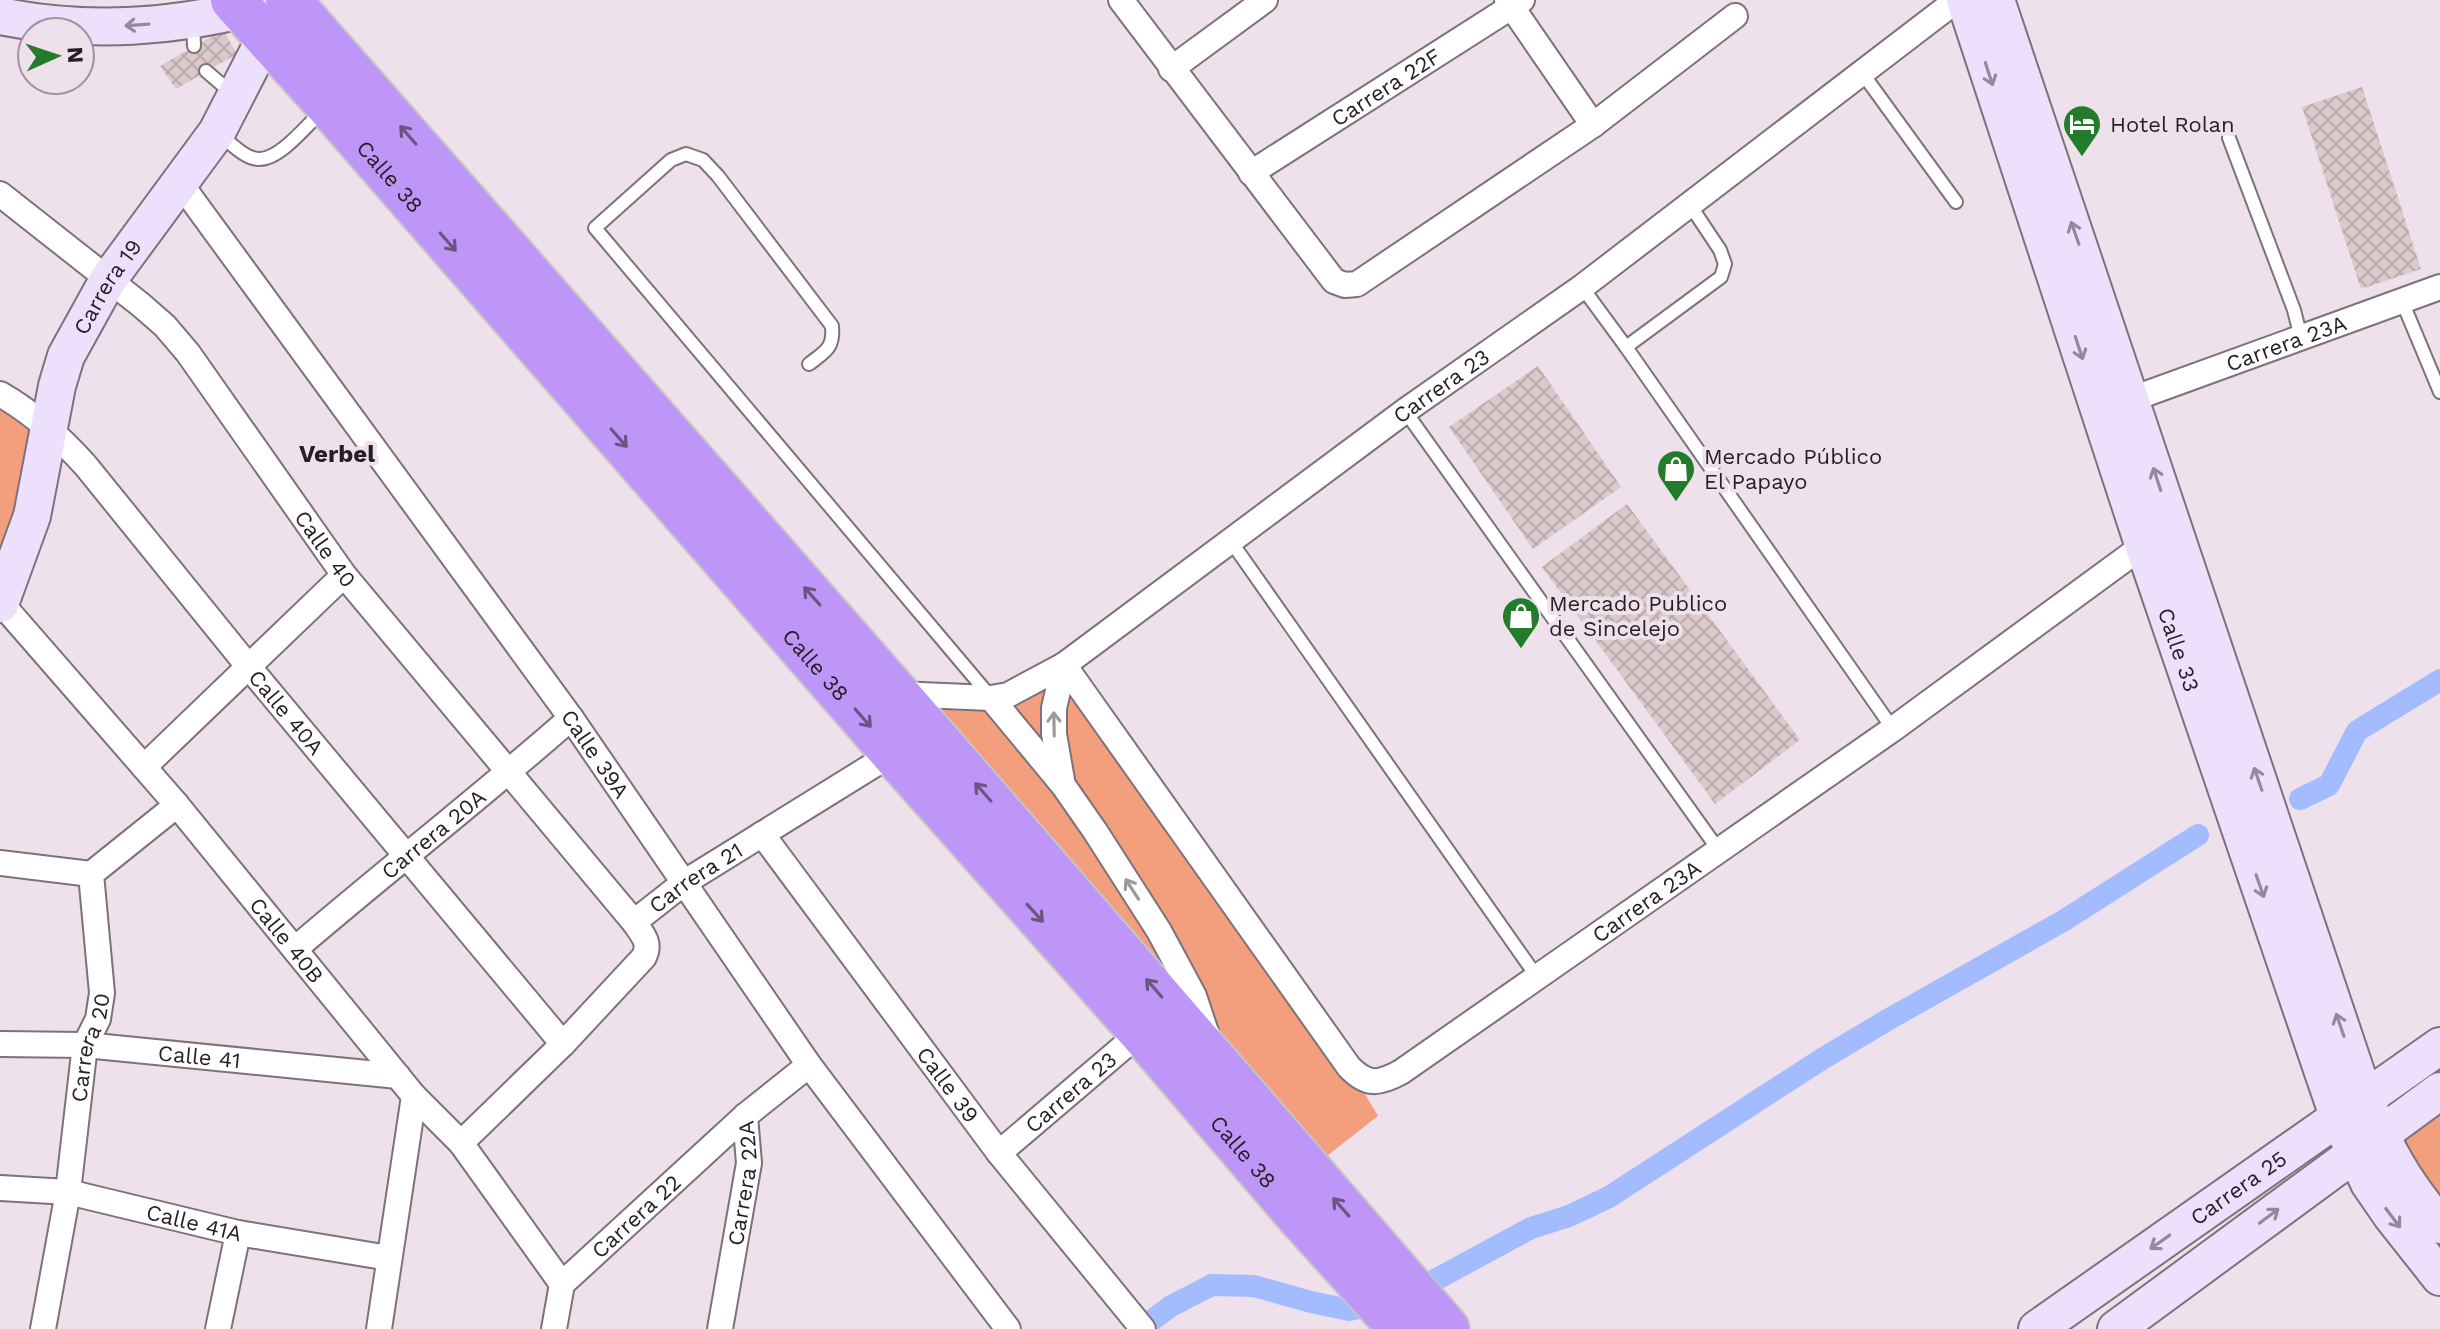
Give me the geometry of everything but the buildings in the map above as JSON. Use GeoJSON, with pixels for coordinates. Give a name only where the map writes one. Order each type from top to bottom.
{"type":"FeatureCollection","features":[{"type":"Feature","properties":{"kind":"highway","name":"Calle 38"},"geometry":{"type":"LineString","coordinates":[[265,8],[328,105],[1297,1214],[1380,1279],[1425,1321]]}},
{"type":"Feature","properties":{"kind":"highway","name":"Calle 38"},"geometry":{"type":"LineString","coordinates":[[265,8],[897,694],[1215,1059],[1380,1279]]}},
{"type":"Feature","properties":{"kind":"street"},"geometry":{"type":"LineString","coordinates":[[1121,0],[1334,281],[1345,285],[1357,284],[1593,125],[1735,16]]}},
{"type":"Feature","properties":{"kind":"street"},"geometry":{"type":"LineString","coordinates":[[1171,69],[1265,0]]}},
{"type":"Feature","properties":{"kind":"street","name":"Carrera 23"},"geometry":{"type":"LineString","coordinates":[[897,694],[991,698],[1022,689],[1064,665],[1405,411],[1582,287],[1957,0]]}},
{"type":"Feature","properties":{"kind":"street","name":"Calle 33"},"geometry":{"type":"LineString","coordinates":[[1965,0],[2158,535],[2351,1108],[2368,1143],[2396,1168],[2440,1225]]}},
{"type":"Feature","properties":{"kind":"street","name":"Calle 33"},"geometry":{"type":"LineString","coordinates":[[1996,0],[2132,399],[2158,535]]}},
{"type":"Feature","properties":{"kind":"street"},"geometry":{"type":"LineString","coordinates":[[1513,2],[1593,125]]}},
{"type":"Feature","properties":{"kind":"street","name":"Carrera 22F"},"geometry":{"type":"LineString","coordinates":[[1251,173],[1513,2]]}},
{"type":"Feature","properties":{"kind":"street"},"geometry":{"type":"LineString","coordinates":[[0,16],[53,25],[129,26],[193,33],[265,8]]}},
{"type":"Feature","properties":{"kind":"street","name":"Carrera 19"},"geometry":{"type":"LineString","coordinates":[[0,604],[32,516],[48,429],[66,356],[108,280],[217,132],[237,97],[265,8]]}},
{"type":"Feature","properties":{"kind":"street","name":"Calle 39A"},"geometry":{"type":"LineString","coordinates":[[180,183],[571,718],[809,1065],[1008,1329]]}},
{"type":"Feature","properties":{"kind":"street","name":"Calle 40"},"geometry":{"type":"LineString","coordinates":[[0,194],[165,326],[188,353],[344,575],[634,922]]}},
{"type":"Feature","properties":{"kind":"street","name":"Carrera 23A"},"geometry":{"type":"LineString","coordinates":[[2132,399],[2440,287]]}},
{"type":"Feature","properties":{"kind":"street","name":"Calle 40A"},"geometry":{"type":"LineString","coordinates":[[0,394],[48,429],[86,466],[563,1044]]}},
{"type":"Feature","properties":{"kind":"street","name":"Carrera 23A"},"geometry":{"type":"LineString","coordinates":[[1064,665],[1349,1067],[1360,1079],[1387,1080],[1720,852],[2158,535]]}},
{"type":"Feature","properties":{"kind":"street"},"geometry":{"type":"LineString","coordinates":[[144,767],[344,575]]}},
{"type":"Feature","properties":{"kind":"street","name":"Calle 40B"},"geometry":{"type":"LineString","coordinates":[[0,604],[177,805],[414,1096],[461,1143],[562,1284]]}},
{"type":"Feature","properties":{"kind":"street"},"geometry":{"type":"LineString","coordinates":[[1063,785],[1054,734],[1054,708],[1064,665]]}},
{"type":"Feature","properties":{"kind":"street"},"geometry":{"type":"LineString","coordinates":[[991,698],[1063,785],[1159,931],[1194,996],[1215,1059]]}},
{"type":"Feature","properties":{"kind":"street","name":"Carrera 20A"},"geometry":{"type":"LineString","coordinates":[[295,949],[405,855],[508,774],[571,718]]}},
{"type":"Feature","properties":{"kind":"street","name":"Carrera 21"},"geometry":{"type":"LineString","coordinates":[[461,1143],[563,1044],[644,957],[648,949],[646,939],[634,922],[685,882],[893,753]]}},
{"type":"Feature","properties":{"kind":"street"},"geometry":{"type":"LineString","coordinates":[[0,863],[91,874],[177,805]]}},
{"type":"Feature","properties":{"kind":"street","name":"Calle 39"},"geometry":{"type":"LineString","coordinates":[[762,834],[999,1153],[1139,1324]]}},
{"type":"Feature","properties":{"kind":"street","name":"Carrera 20"},"geometry":{"type":"LineString","coordinates":[[43,1329],[68,1192],[85,1045],[98,1019],[102,993],[91,874]]}},
{"type":"Feature","properties":{"kind":"street","name":"Carrera 23"},"geometry":{"type":"LineString","coordinates":[[999,1153],[1141,1032]]}},
{"type":"Feature","properties":{"kind":"street","name":"Calle 41"},"geometry":{"type":"LineString","coordinates":[[0,1044],[85,1045],[398,1076]]}},
{"type":"Feature","properties":{"kind":"street","name":"Carrera 25"},"geometry":{"type":"LineString","coordinates":[[2037,1329],[2440,1046]]}},
{"type":"Feature","properties":{"kind":"street","name":"Carrera 22A"},"geometry":{"type":"LineString","coordinates":[[720,1329],[749,1163],[745,1116],[809,1065]]}},
{"type":"Feature","properties":{"kind":"street","name":"Carrera 25"},"geometry":{"type":"LineString","coordinates":[[2116,1329],[2440,1091]]}},
{"type":"Feature","properties":{"kind":"street"},"geometry":{"type":"LineString","coordinates":[[379,1329],[414,1096]]}},
{"type":"Feature","properties":{"kind":"street","name":"Carrera 22"},"geometry":{"type":"LineString","coordinates":[[562,1284],[745,1116]]}},
{"type":"Feature","properties":{"kind":"street","name":"Calle 33"},"geometry":{"type":"LineString","coordinates":[[2368,1143],[2369,1183],[2440,1277]]}},
{"type":"Feature","properties":{"kind":"street","name":"Calle 41A"},"geometry":{"type":"LineString","coordinates":[[0,1188],[68,1192],[238,1233],[389,1258]]}},
{"type":"Feature","properties":{"kind":"street"},"geometry":{"type":"LineString","coordinates":[[218,1329],[238,1233]]}},
{"type":"Feature","properties":{"kind":"street"},"geometry":{"type":"LineString","coordinates":[[554,1329],[562,1284]]}},
{"type":"Feature","properties":{"kind":"lane"},"geometry":{"type":"LineString","coordinates":[[206,71],[237,97]]}},
{"type":"Feature","properties":{"kind":"lane"},"geometry":{"type":"LineString","coordinates":[[1863,74],[1956,202]]}},
{"type":"Feature","properties":{"kind":"lane"},"geometry":{"type":"LineString","coordinates":[[217,132],[248,156],[259,159],[272,157],[328,105]]}},
{"type":"Feature","properties":{"kind":"lane"},"geometry":{"type":"LineString","coordinates":[[2229,138],[2294,310],[2301,338]]}},
{"type":"Feature","properties":{"kind":"lane"},"geometry":{"type":"LineString","coordinates":[[809,364],[827,351],[833,340],[832,326],[703,160],[686,154],[671,160],[595,228],[991,698]]}},
{"type":"Feature","properties":{"kind":"lane"},"geometry":{"type":"LineString","coordinates":[[1626,347],[1721,277],[1725,264],[1720,250],[1690,205]]}},
{"type":"Feature","properties":{"kind":"lane"},"geometry":{"type":"LineString","coordinates":[[1582,287],[1893,729]]}},
{"type":"Feature","properties":{"kind":"lane"},"geometry":{"type":"LineString","coordinates":[[2402,301],[2440,392]]}},
{"type":"Feature","properties":{"kind":"lane"},"geometry":{"type":"LineString","coordinates":[[1405,411],[1720,852]]}},
{"type":"Feature","properties":{"kind":"lane"},"geometry":{"type":"LineString","coordinates":[[1230,540],[1537,977]]}},
{"type":"Feature","properties":{"kind":"shaded area"},"geometry":{"type":"Polygon","coordinates":[[[0,397],[48,429],[0,604],[0,397]]]}},
{"type":"Feature","properties":{"kind":"shaded area"},"geometry":{"type":"Polygon","coordinates":[[[1064,665],[1349,1067],[1378,1116],[1309,1170],[897,694],[991,698],[1064,665]]]}},
{"type":"Feature","properties":{"kind":"shaded area"},"geometry":{"type":"Polygon","coordinates":[[[2440,1091],[2440,1225],[2380,1134],[2440,1091]]]}},
{"type":"Feature","properties":{"kind":"waterway"},"geometry":{"type":"LineString","coordinates":[[2300,799],[2329,785],[2357,731],[2440,680]]}},
{"type":"Feature","properties":{"kind":"waterway"},"geometry":{"type":"LineString","coordinates":[[1140,1329],[1171,1306],[1212,1285],[1254,1286],[1349,1310],[1398,1300],[1531,1228],[1569,1216],[1609,1197],[1822,1059],[2063,921],[2198,835]]}},
{"type":"Feature","properties":{"kind":"place","name":"Hotel Rolan"},"geometry":{"type":"Point","coordinates":[2082,158]}},
{"type":"Feature","properties":{"kind":"place","name":"Mercado Público El Papayo"},"geometry":{"type":"Point","coordinates":[1676,503]}},
{"type":"Feature","properties":{"kind":"place","name":"Mercado Publico de Sincelejo"},"geometry":{"type":"Point","coordinates":[1521,650]}},
{"type":"Feature","properties":{"kind":"district","name":"Verbel"},"geometry":{"type":"Point","coordinates":[337,454]}}]}
